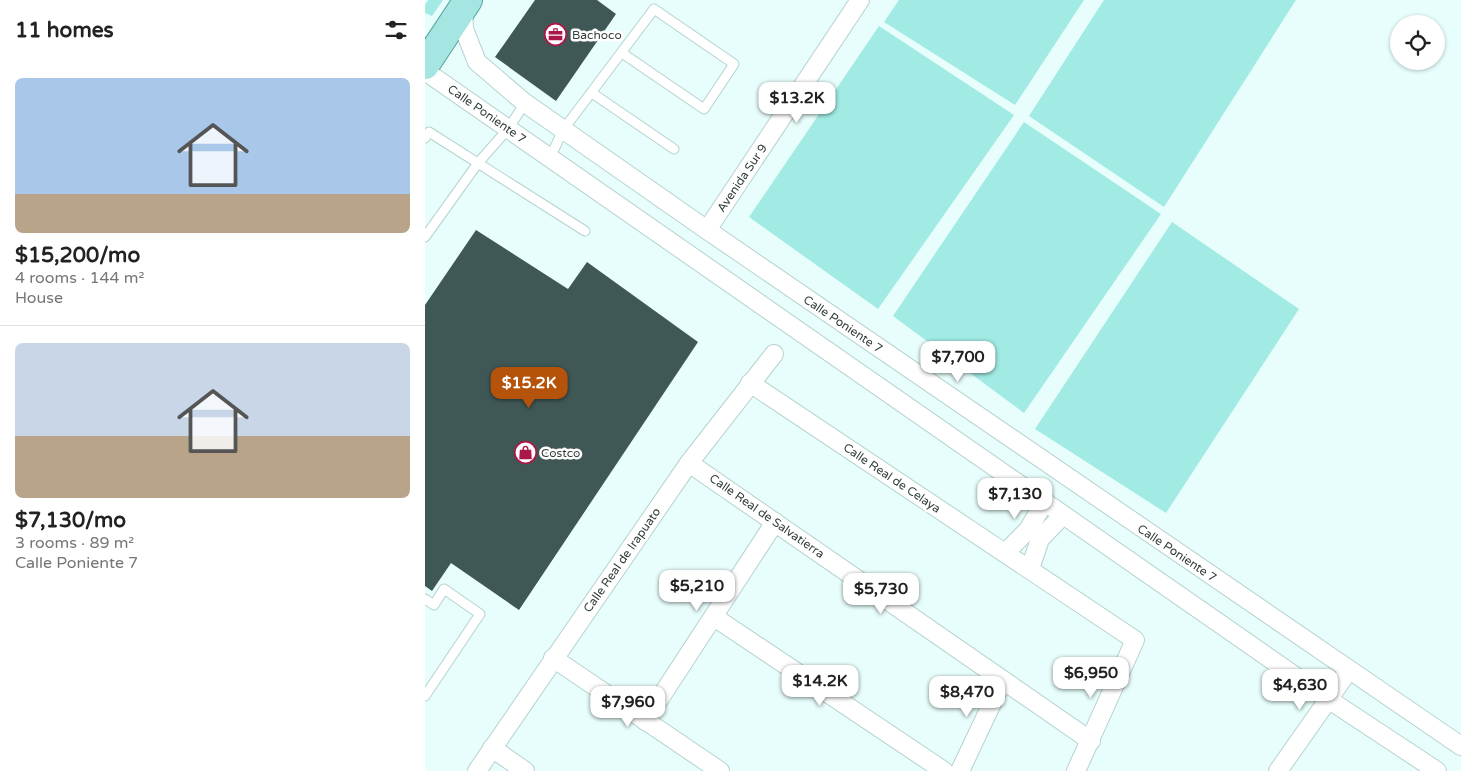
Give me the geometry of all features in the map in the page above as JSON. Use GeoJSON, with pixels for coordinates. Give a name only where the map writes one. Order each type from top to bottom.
{"type":"FeatureCollection","features":[{"type":"Feature","properties":{"kind":"main road"},"geometry":{"type":"LineString","coordinates":[[425,65],[466,3]]}},
{"type":"Feature","properties":{"kind":"street","name":"Avenida Sur 9"},"geometry":{"type":"LineString","coordinates":[[707,230],[860,0]]}},
{"type":"Feature","properties":{"kind":"street","name":"Calle Poniente 7"},"geometry":{"type":"LineString","coordinates":[[466,3],[464,29],[477,62],[525,103],[707,230],[1461,746]]}},
{"type":"Feature","properties":{"kind":"street","name":"Calle Poniente 7"},"geometry":{"type":"LineString","coordinates":[[425,71],[1328,699],[1437,771]]}},
{"type":"Feature","properties":{"kind":"street","name":"Calle Real de Irapuato"},"geometry":{"type":"LineString","coordinates":[[477,771],[689,463],[773,354]]}},
{"type":"Feature","properties":{"kind":"street","name":"Calle Real de Celaya"},"geometry":{"type":"LineString","coordinates":[[750,383],[1135,640],[1091,741]]}},
{"type":"Feature","properties":{"kind":"street","name":"Calle Real de Salvatierra"},"geometry":{"type":"LineString","coordinates":[[689,463],[1091,741]]}},
{"type":"Feature","properties":{"kind":"street"},"geometry":{"type":"LineString","coordinates":[[1005,553],[1028,530],[1045,501]]}},
{"type":"Feature","properties":{"kind":"street"},"geometry":{"type":"LineString","coordinates":[[1029,569],[1040,539],[1063,515]]}},
{"type":"Feature","properties":{"kind":"street"},"geometry":{"type":"LineString","coordinates":[[645,721],[775,522]]}},
{"type":"Feature","properties":{"kind":"street"},"geometry":{"type":"LineString","coordinates":[[714,617],[944,771]]}},
{"type":"Feature","properties":{"kind":"street"},"geometry":{"type":"LineString","coordinates":[[553,658],[721,771]]}},
{"type":"Feature","properties":{"kind":"street"},"geometry":{"type":"LineString","coordinates":[[1278,771],[1349,670]]}},
{"type":"Feature","properties":{"kind":"street"},"geometry":{"type":"LineString","coordinates":[[960,771],[1003,680]]}},
{"type":"Feature","properties":{"kind":"street"},"geometry":{"type":"LineString","coordinates":[[1077,771],[1091,741]]}},
{"type":"Feature","properties":{"kind":"street"},"geometry":{"type":"LineString","coordinates":[[492,748],[525,771]]}},
{"type":"Feature","properties":{"kind":"lane"},"geometry":{"type":"LineString","coordinates":[[550,158],[563,130],[654,9],[734,64],[704,109],[622,53]]}},
{"type":"Feature","properties":{"kind":"lane"},"geometry":{"type":"LineString","coordinates":[[592,93],[674,149]]}},
{"type":"Feature","properties":{"kind":"lane"},"geometry":{"type":"LineString","coordinates":[[425,237],[478,163],[508,129],[525,103]]}},
{"type":"Feature","properties":{"kind":"lane"},"geometry":{"type":"LineString","coordinates":[[425,138],[429,132],[585,230]]}},
{"type":"Feature","properties":{"kind":"lane"},"geometry":{"type":"LineString","coordinates":[[425,600],[434,605],[444,589],[480,614],[425,696]]}},
{"type":"Feature","properties":{"kind":"shaded area"},"geometry":{"type":"Polygon","coordinates":[[[428,0],[443,0],[432,16],[425,13],[425,5],[428,0]]]}},
{"type":"Feature","properties":{"kind":"shaded area"},"geometry":{"type":"Polygon","coordinates":[[[899,0],[1084,0],[1015,105],[884,22],[899,0]]]}},
{"type":"Feature","properties":{"kind":"shaded area"},"geometry":{"type":"Polygon","coordinates":[[[1104,0],[1296,0],[1164,207],[1029,116],[1104,0]]]}},
{"type":"Feature","properties":{"kind":"shaded area"},"geometry":{"type":"Polygon","coordinates":[[[879,26],[1014,115],[878,309],[749,217],[879,26]]]}},
{"type":"Feature","properties":{"kind":"shaded area"},"geometry":{"type":"Polygon","coordinates":[[[1024,122],[1161,214],[1024,413],[893,316],[1024,122]]]}},
{"type":"Feature","properties":{"kind":"shaded area"},"geometry":{"type":"Polygon","coordinates":[[[1172,222],[1299,309],[1166,513],[1035,429],[1172,222]]]}},
{"type":"Feature","properties":{"kind":"building","name":"Bachoco"},"geometry":{"type":"Polygon","coordinates":[[[535,0],[597,0],[616,14],[556,101],[495,57],[535,0]]]}},
{"type":"Feature","properties":{"kind":"building","name":"Costco"},"geometry":{"type":"Polygon","coordinates":[[[476,230],[568,289],[587,262],[698,342],[519,610],[451,563],[432,591],[425,586],[425,305],[476,230]]]}},
{"type":"Feature","properties":{"kind":"place","name":"Bachoco"},"geometry":{"type":"Point","coordinates":[556,35]}},
{"type":"Feature","properties":{"kind":"place","name":"Costco"},"geometry":{"type":"Point","coordinates":[525,453]}}]}
